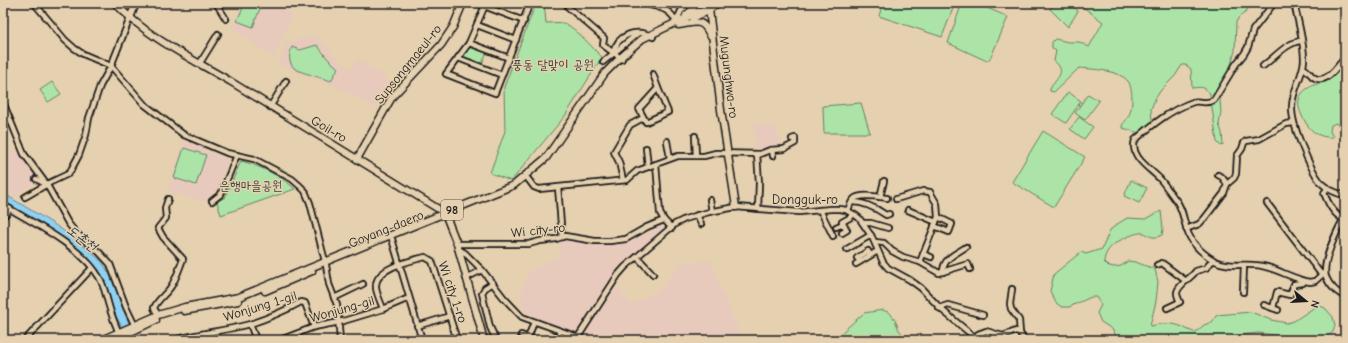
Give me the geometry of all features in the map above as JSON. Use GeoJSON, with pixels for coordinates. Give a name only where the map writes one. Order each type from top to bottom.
{"type":"FeatureCollection","features":[{"type":"Feature","properties":{"kind":"main road","name":"Goil-ro"},"geometry":{"type":"LineString","coordinates":[[115,3],[140,27],[158,39],[357,159],[440,210],[445,215]]}},
{"type":"Feature","properties":{"kind":"main road"},"geometry":{"type":"LineString","coordinates":[[130,18],[136,3]]}},
{"type":"Feature","properties":{"kind":"main road","name":"Supsongmaeul-ro"},"geometry":{"type":"LineString","coordinates":[[357,159],[392,97],[441,45],[452,27],[463,3]]}},
{"type":"Feature","properties":{"kind":"main road"},"geometry":{"type":"LineString","coordinates":[[677,24],[692,10],[697,3]]}},
{"type":"Feature","properties":{"kind":"main road","name":"Goyang-daero"},"geometry":{"type":"LineString","coordinates":[[135,328],[188,310],[248,298],[514,185],[536,168],[554,149],[587,97],[605,73],[651,36],[717,3]]}},
{"type":"Feature","properties":{"kind":"main road","name":"Mugunghwa-ro"},"geometry":{"type":"LineString","coordinates":[[709,6],[736,207]]}},
{"type":"Feature","properties":{"kind":"main road"},"geometry":{"type":"LineString","coordinates":[[677,24],[696,22],[702,23],[713,40]]}},
{"type":"Feature","properties":{"kind":"main road","name":"Goyang-daero"},"geometry":{"type":"LineString","coordinates":[[135,328],[158,315],[185,306],[239,297],[392,239],[445,215],[507,193],[528,179],[557,150],[568,136],[597,87],[621,59]]}},
{"type":"Feature","properties":{"kind":"main road"},"geometry":{"type":"LineString","coordinates":[[445,215],[457,247],[484,340]]}},
{"type":"Feature","properties":{"kind":"main road"},"geometry":{"type":"LineString","coordinates":[[114,340],[135,328]]}},
{"type":"Feature","properties":{"kind":"main road"},"geometry":{"type":"LineString","coordinates":[[101,340],[122,335]]}},
{"type":"Feature","properties":{"kind":"street"},"geometry":{"type":"LineString","coordinates":[[34,3],[65,40],[74,48],[83,54],[111,66],[144,104],[184,134],[226,153],[254,159],[292,180],[304,191],[310,203],[326,264],[329,284],[337,305],[340,322],[340,340]]}},
{"type":"Feature","properties":{"kind":"street"},"geometry":{"type":"LineString","coordinates":[[216,3],[226,19]]}},
{"type":"Feature","properties":{"kind":"street"},"geometry":{"type":"LineString","coordinates":[[476,3],[485,5],[524,21]]}},
{"type":"Feature","properties":{"kind":"street"},"geometry":{"type":"LineString","coordinates":[[485,5],[469,43],[446,74],[495,93],[530,3]]}},
{"type":"Feature","properties":{"kind":"street"},"geometry":{"type":"LineString","coordinates":[[649,3],[650,5],[667,11],[673,15],[677,24]]}},
{"type":"Feature","properties":{"kind":"street"},"geometry":{"type":"LineString","coordinates":[[677,24],[681,11],[690,3]]}},
{"type":"Feature","properties":{"kind":"street"},"geometry":{"type":"LineString","coordinates":[[1274,3],[1253,30],[1248,47],[1214,100],[1209,103],[1194,102],[1168,114],[1157,121],[1135,140],[1133,144],[1134,150],[1140,161],[1160,179],[1179,204],[1183,213],[1186,229],[1192,241],[1213,260],[1221,264],[1262,266],[1303,281],[1315,281],[1323,273],[1331,248],[1344,218],[1334,212],[1327,200],[1324,193],[1328,188]]}},
{"type":"Feature","properties":{"kind":"street"},"geometry":{"type":"LineString","coordinates":[[1294,3],[1302,41],[1303,68],[1292,101],[1293,123],[1318,179],[1328,188],[1345,196]]}},
{"type":"Feature","properties":{"kind":"street"},"geometry":{"type":"LineString","coordinates":[[568,7],[604,38],[603,45],[621,59]]}},
{"type":"Feature","properties":{"kind":"street"},"geometry":{"type":"LineString","coordinates":[[25,197],[68,174],[72,170],[86,135],[89,118],[100,86],[111,66],[130,18]]}},
{"type":"Feature","properties":{"kind":"street"},"geometry":{"type":"LineString","coordinates":[[477,25],[516,40]]}},
{"type":"Feature","properties":{"kind":"street"},"geometry":{"type":"LineString","coordinates":[[603,62],[613,53],[615,46],[620,39],[629,34],[645,33],[651,36]]}},
{"type":"Feature","properties":{"kind":"street"},"geometry":{"type":"LineString","coordinates":[[200,64],[218,34]]}},
{"type":"Feature","properties":{"kind":"street"},"geometry":{"type":"LineString","coordinates":[[1263,66],[1296,41],[1302,41]]}},
{"type":"Feature","properties":{"kind":"street"},"geometry":{"type":"LineString","coordinates":[[469,43],[509,58]]}},
{"type":"Feature","properties":{"kind":"street"},"geometry":{"type":"LineString","coordinates":[[458,58],[502,75]]}},
{"type":"Feature","properties":{"kind":"street"},"geometry":{"type":"LineString","coordinates":[[1303,68],[1308,70],[1315,79],[1320,80],[1327,77],[1343,60],[1345,61]]}},
{"type":"Feature","properties":{"kind":"street"},"geometry":{"type":"LineString","coordinates":[[653,74],[668,112],[646,122],[639,109],[658,88]]}},
{"type":"Feature","properties":{"kind":"street"},"geometry":{"type":"LineString","coordinates":[[270,107],[286,81]]}},
{"type":"Feature","properties":{"kind":"street"},"geometry":{"type":"LineString","coordinates":[[3,102],[24,154],[47,185],[73,230],[99,252],[110,264],[135,328]]}},
{"type":"Feature","properties":{"kind":"street"},"geometry":{"type":"LineString","coordinates":[[623,180],[619,162],[614,152],[630,125],[643,118]]}},
{"type":"Feature","properties":{"kind":"street"},"geometry":{"type":"LineString","coordinates":[[1186,229],[1199,224],[1224,193],[1227,184],[1236,174],[1237,156],[1246,141],[1259,139],[1286,124],[1293,123]]}},
{"type":"Feature","properties":{"kind":"street"},"geometry":{"type":"LineString","coordinates":[[695,136],[696,156]]}},
{"type":"Feature","properties":{"kind":"street"},"geometry":{"type":"LineString","coordinates":[[528,179],[539,189],[627,180],[637,171],[670,158],[685,155],[696,156],[716,153],[765,155],[772,150],[783,152],[795,143],[795,138],[792,139]]}},
{"type":"Feature","properties":{"kind":"street"},"geometry":{"type":"LineString","coordinates":[[667,141],[670,158]]}},
{"type":"Feature","properties":{"kind":"street"},"geometry":{"type":"LineString","coordinates":[[646,148],[648,167]]}},
{"type":"Feature","properties":{"kind":"street"},"geometry":{"type":"LineString","coordinates":[[772,150],[773,156]]}},
{"type":"Feature","properties":{"kind":"street"},"geometry":{"type":"LineString","coordinates":[[757,154],[759,183],[758,209]]}},
{"type":"Feature","properties":{"kind":"street"},"geometry":{"type":"LineString","coordinates":[[212,201],[221,194],[237,155]]}},
{"type":"Feature","properties":{"kind":"street"},"geometry":{"type":"LineString","coordinates":[[656,164],[660,213],[664,220],[672,228]]}},
{"type":"Feature","properties":{"kind":"street"},"geometry":{"type":"LineString","coordinates":[[1218,174],[1227,184]]}},
{"type":"Feature","properties":{"kind":"street"},"geometry":{"type":"LineString","coordinates":[[36,179],[47,185]]}},
{"type":"Feature","properties":{"kind":"street"},"geometry":{"type":"LineString","coordinates":[[880,197],[884,181]]}},
{"type":"Feature","properties":{"kind":"street"},"geometry":{"type":"LineString","coordinates":[[558,188],[562,237]]}},
{"type":"Feature","properties":{"kind":"street"},"geometry":{"type":"LineString","coordinates":[[896,199],[918,192],[930,192],[938,204],[936,222],[920,262]]}},
{"type":"Feature","properties":{"kind":"street"},"geometry":{"type":"LineString","coordinates":[[848,211],[856,197],[870,196],[888,198]]}},
{"type":"Feature","properties":{"kind":"street"},"geometry":{"type":"LineString","coordinates":[[158,315],[154,308],[156,302],[164,296],[171,286],[183,259],[158,228],[166,218],[165,208],[168,199]]}},
{"type":"Feature","properties":{"kind":"street"},"geometry":{"type":"LineString","coordinates":[[710,200],[712,211]]}},
{"type":"Feature","properties":{"kind":"street"},"geometry":{"type":"LineString","coordinates":[[852,202],[858,202],[875,207],[886,215],[890,214]]}},
{"type":"Feature","properties":{"kind":"street"},"geometry":{"type":"LineString","coordinates":[[1267,203],[1323,273],[1333,289],[1345,297]]}},
{"type":"Feature","properties":{"kind":"street"},"geometry":{"type":"LineString","coordinates":[[3,205],[57,237],[76,252],[92,268],[99,277],[122,335]]}},
{"type":"Feature","properties":{"kind":"street","name":"Dongguk-ro"},"geometry":{"type":"LineString","coordinates":[[457,247],[465,252],[482,270],[522,317],[577,338],[614,280],[626,266],[685,219],[712,211],[736,207],[799,212],[831,209],[848,211],[863,223],[876,244],[878,253],[888,268],[916,284],[939,308],[977,339]]}},
{"type":"Feature","properties":{"kind":"street"},"geometry":{"type":"LineString","coordinates":[[3,217],[10,209]]}},
{"type":"Feature","properties":{"kind":"street"},"geometry":{"type":"LineString","coordinates":[[820,210],[834,236]]}},
{"type":"Feature","properties":{"kind":"street"},"geometry":{"type":"LineString","coordinates":[[908,210],[936,222]]}},
{"type":"Feature","properties":{"kind":"street"},"geometry":{"type":"LineString","coordinates":[[836,227],[843,224],[842,222],[851,217],[853,214]]}},
{"type":"Feature","properties":{"kind":"street"},"geometry":{"type":"LineString","coordinates":[[697,215],[701,224]]}},
{"type":"Feature","properties":{"kind":"street","name":"Wi city-ro"},"geometry":{"type":"LineString","coordinates":[[457,247],[529,244],[565,236],[595,241],[626,239],[647,227],[664,220]]}},
{"type":"Feature","properties":{"kind":"street"},"geometry":{"type":"LineString","coordinates":[[863,223],[871,223],[888,228]]}},
{"type":"Feature","properties":{"kind":"street"},"geometry":{"type":"LineString","coordinates":[[842,233],[847,230],[843,224]]}},
{"type":"Feature","properties":{"kind":"street"},"geometry":{"type":"LineString","coordinates":[[847,249],[871,235]]}},
{"type":"Feature","properties":{"kind":"street"},"geometry":{"type":"LineString","coordinates":[[392,239],[422,340]]}},
{"type":"Feature","properties":{"kind":"street"},"geometry":{"type":"LineString","coordinates":[[876,244],[884,243],[892,251],[903,257],[920,262],[930,267],[933,271],[939,273],[968,264],[970,269]]}},
{"type":"Feature","properties":{"kind":"street"},"geometry":{"type":"LineString","coordinates":[[943,272],[943,268],[947,260],[966,247]]}},
{"type":"Feature","properties":{"kind":"street"},"geometry":{"type":"LineString","coordinates":[[858,262],[870,255],[878,253]]}},
{"type":"Feature","properties":{"kind":"street"},"geometry":{"type":"LineString","coordinates":[[923,254],[931,257]]}},
{"type":"Feature","properties":{"kind":"street","name":"Wi city 1-ro"},"geometry":{"type":"LineString","coordinates":[[383,309],[376,285],[378,277],[385,270],[425,257],[432,261],[457,340]]}},
{"type":"Feature","properties":{"kind":"street"},"geometry":{"type":"LineString","coordinates":[[637,257],[653,274]]}},
{"type":"Feature","properties":{"kind":"street"},"geometry":{"type":"LineString","coordinates":[[1167,308],[1180,302],[1177,294],[1178,289],[1196,271],[1206,268],[1213,260]]}},
{"type":"Feature","properties":{"kind":"street"},"geometry":{"type":"LineString","coordinates":[[1157,265],[1162,263],[1186,281]]}},
{"type":"Feature","properties":{"kind":"street"},"geometry":{"type":"LineString","coordinates":[[1243,292],[1244,265]]}},
{"type":"Feature","properties":{"kind":"street"},"geometry":{"type":"LineString","coordinates":[[25,340],[92,268]]}},
{"type":"Feature","properties":{"kind":"street"},"geometry":{"type":"LineString","coordinates":[[466,278],[482,270]]}},
{"type":"Feature","properties":{"kind":"street"},"geometry":{"type":"LineString","coordinates":[[1273,308],[1277,292],[1290,295],[1294,284],[1303,284],[1303,281]]}},
{"type":"Feature","properties":{"kind":"street"},"geometry":{"type":"LineString","coordinates":[[493,283],[484,288],[482,292],[490,327],[496,340]]}},
{"type":"Feature","properties":{"kind":"street"},"geometry":{"type":"LineString","coordinates":[[334,298],[363,284]]}},
{"type":"Feature","properties":{"kind":"street"},"geometry":{"type":"LineString","coordinates":[[1012,289],[1010,304],[1019,320],[1020,333],[1024,340]]}},
{"type":"Feature","properties":{"kind":"street","name":"Wonjung-gil"},"geometry":{"type":"LineString","coordinates":[[280,340],[314,327],[340,322],[383,309],[409,298]]}},
{"type":"Feature","properties":{"kind":"street","name":"Wonjung 1-gil"},"geometry":{"type":"LineString","coordinates":[[174,340],[194,334],[250,324],[279,313],[301,302],[305,303],[314,327]]}},
{"type":"Feature","properties":{"kind":"street"},"geometry":{"type":"LineString","coordinates":[[939,308],[948,305],[983,315]]}},
{"type":"Feature","properties":{"kind":"street"},"geometry":{"type":"LineString","coordinates":[[1264,305],[1278,310]]}},
{"type":"Feature","properties":{"kind":"street"},"geometry":{"type":"LineString","coordinates":[[417,326],[450,316]]}},
{"type":"Feature","properties":{"kind":"street"},"geometry":{"type":"LineString","coordinates":[[528,338],[534,322]]}},
{"type":"Feature","properties":{"kind":"street"},"geometry":{"type":"LineString","coordinates":[[250,324],[256,340]]}},
{"type":"Feature","properties":{"kind":"street"},"geometry":{"type":"LineString","coordinates":[[557,340],[560,331]]}},
{"type":"Feature","properties":{"kind":"street"},"geometry":{"type":"LineString","coordinates":[[977,339],[978,334],[986,331],[1003,338],[1016,331],[1020,333]]}},
{"type":"Feature","properties":{"kind":"street"},"geometry":{"type":"LineString","coordinates":[[521,335],[535,340]]}},
{"type":"Feature","properties":{"kind":"shaded area"},"geometry":{"type":"Polygon","coordinates":[[[243,3],[276,3],[293,11],[274,57],[232,28],[243,3]]]}},
{"type":"Feature","properties":{"kind":"shaded area"},"geometry":{"type":"Polygon","coordinates":[[[314,36],[351,71],[358,59],[381,74],[389,82],[376,108],[336,86],[295,71],[281,64],[279,60],[286,43],[314,36]]]}},
{"type":"Feature","properties":{"kind":"shaded area"},"geometry":{"type":"Polygon","coordinates":[[[753,123],[775,125],[782,147],[770,148],[756,152],[753,123]]]}},
{"type":"Feature","properties":{"kind":"shaded area"},"geometry":{"type":"Polygon","coordinates":[[[185,140],[229,160],[217,192],[205,202],[168,191],[185,140]]]}},
{"type":"Feature","properties":{"kind":"shaded area"},"geometry":{"type":"Polygon","coordinates":[[[16,149],[37,181],[16,196],[3,188],[3,155],[16,149]]]}},
{"type":"Feature","properties":{"kind":"shaded area"},"geometry":{"type":"Polygon","coordinates":[[[659,224],[666,229],[625,263],[577,333],[524,313],[521,302],[522,289],[525,279],[533,269],[545,262],[556,259],[559,254],[560,239],[565,237],[603,244],[627,241],[647,228],[659,224]]]}},
{"type":"Feature","properties":{"kind":"shaded area"},"geometry":{"type":"Polygon","coordinates":[[[710,260],[742,340],[580,340],[581,336],[615,283],[631,305],[660,290],[681,263],[710,260]]]}},
{"type":"Feature","properties":{"kind":"green space"},"geometry":{"type":"Polygon","coordinates":[[[245,3],[262,3],[253,27],[237,21],[245,3]]]}},
{"type":"Feature","properties":{"kind":"green space","name":"풍동 달맞이 공원"},"geometry":{"type":"Polygon","coordinates":[[[536,3],[544,3],[546,23],[562,23],[571,27],[602,57],[565,116],[511,181],[490,173],[505,131],[504,87],[536,3]]]}},
{"type":"Feature","properties":{"kind":"green space"},"geometry":{"type":"Polygon","coordinates":[[[883,3],[955,3],[942,37],[879,16],[883,3]]]}},
{"type":"Feature","properties":{"kind":"green space"},"geometry":{"type":"Polygon","coordinates":[[[962,3],[976,3],[1008,17],[991,57],[987,61],[948,43],[962,3]]]}},
{"type":"Feature","properties":{"kind":"green space"},"geometry":{"type":"Polygon","coordinates":[[[1055,3],[1070,3],[1078,11],[1068,27],[1050,9],[1055,3]]]}},
{"type":"Feature","properties":{"kind":"green space"},"geometry":{"type":"Polygon","coordinates":[[[1078,3],[1250,3],[1246,12],[1239,17],[1236,22],[1235,51],[1220,100],[1221,113],[1219,124],[1222,133],[1223,145],[1221,146],[1217,142],[1210,94],[1202,88],[1192,88],[1191,69],[1186,65],[1182,65],[1175,76],[1161,90],[1151,109],[1152,121],[1139,133],[1123,128],[1122,125],[1127,120],[1131,110],[1132,95],[1131,87],[1128,81],[1118,74],[1079,68],[1054,92],[1050,91],[1060,75],[1060,68],[1054,61],[1056,51],[1052,48],[1052,42],[1055,39],[1068,42],[1079,42],[1089,47],[1103,22],[1078,3]]]}},
{"type":"Feature","properties":{"kind":"green space"},"geometry":{"type":"Polygon","coordinates":[[[317,45],[328,59],[338,68],[331,81],[296,70],[292,66],[290,52],[292,47],[300,50],[317,45]]]}},
{"type":"Feature","properties":{"kind":"green space"},"geometry":{"type":"Polygon","coordinates":[[[470,45],[487,52],[481,66],[461,57],[470,45]]]}},
{"type":"Feature","properties":{"kind":"green space"},"geometry":{"type":"Polygon","coordinates":[[[1345,65],[1345,146],[1341,130],[1336,123],[1331,125],[1330,132],[1333,137],[1322,136],[1310,129],[1301,114],[1299,103],[1302,93],[1314,85],[1329,80],[1345,65]]]}},
{"type":"Feature","properties":{"kind":"green space"},"geometry":{"type":"Polygon","coordinates":[[[52,82],[61,94],[48,102],[40,90],[52,82]]]}},
{"type":"Feature","properties":{"kind":"green space"},"geometry":{"type":"Polygon","coordinates":[[[1068,92],[1081,101],[1066,123],[1052,114],[1068,92]]]}},
{"type":"Feature","properties":{"kind":"green space"},"geometry":{"type":"Polygon","coordinates":[[[1088,94],[1099,101],[1085,120],[1075,113],[1088,94]]]}},
{"type":"Feature","properties":{"kind":"green space"},"geometry":{"type":"Polygon","coordinates":[[[861,103],[870,133],[824,133],[823,106],[861,103]]]}},
{"type":"Feature","properties":{"kind":"green space"},"geometry":{"type":"Polygon","coordinates":[[[1079,117],[1093,127],[1084,139],[1070,129],[1079,117]]]}},
{"type":"Feature","properties":{"kind":"green space"},"geometry":{"type":"Polygon","coordinates":[[[1043,131],[1085,157],[1054,207],[1012,182],[1043,131]]]}},
{"type":"Feature","properties":{"kind":"green space"},"geometry":{"type":"Polygon","coordinates":[[[184,148],[206,155],[196,185],[174,178],[184,148]]]}},
{"type":"Feature","properties":{"kind":"green space","name":"은행마을공원"},"geometry":{"type":"Polygon","coordinates":[[[241,161],[255,165],[270,172],[284,180],[295,189],[221,215],[217,202],[225,197],[241,161]]]}},
{"type":"Feature","properties":{"kind":"green space"},"geometry":{"type":"Polygon","coordinates":[[[1131,180],[1147,188],[1139,203],[1124,196],[1131,180]]]}},
{"type":"Feature","properties":{"kind":"green space"},"geometry":{"type":"Polygon","coordinates":[[[1161,211],[1163,229],[1162,235],[1153,237],[1148,236],[1145,233],[1138,233],[1122,239],[1110,248],[1104,262],[1113,267],[1121,266],[1128,261],[1155,269],[1158,282],[1156,301],[1150,326],[1172,324],[1196,332],[1204,325],[1212,322],[1217,315],[1251,312],[1271,320],[1287,323],[1294,321],[1318,305],[1325,308],[1333,317],[1335,326],[1333,332],[1323,340],[1286,340],[1275,335],[1259,333],[1240,335],[1232,340],[1118,340],[1112,329],[1101,322],[1097,313],[1101,305],[1096,297],[1091,297],[1069,307],[1062,307],[1056,303],[1050,291],[1054,274],[1081,252],[1086,254],[1102,249],[1110,230],[1127,218],[1145,219],[1161,211]]]}},
{"type":"Feature","properties":{"kind":"green space"},"geometry":{"type":"Polygon","coordinates":[[[883,310],[890,313],[899,330],[907,340],[833,340],[864,313],[883,310]]]}},
{"type":"Feature","properties":{"kind":"water"},"geometry":{"type":"Polygon","coordinates":[[[3,193],[67,233],[100,260],[106,268],[129,323],[139,340],[129,340],[116,316],[101,278],[61,238],[49,229],[3,202],[3,193]]]}},
{"type":"Feature","properties":{"kind":"water label","name":"도촌천"},"geometry":{"type":"Point","coordinates":[82,238]}}]}
